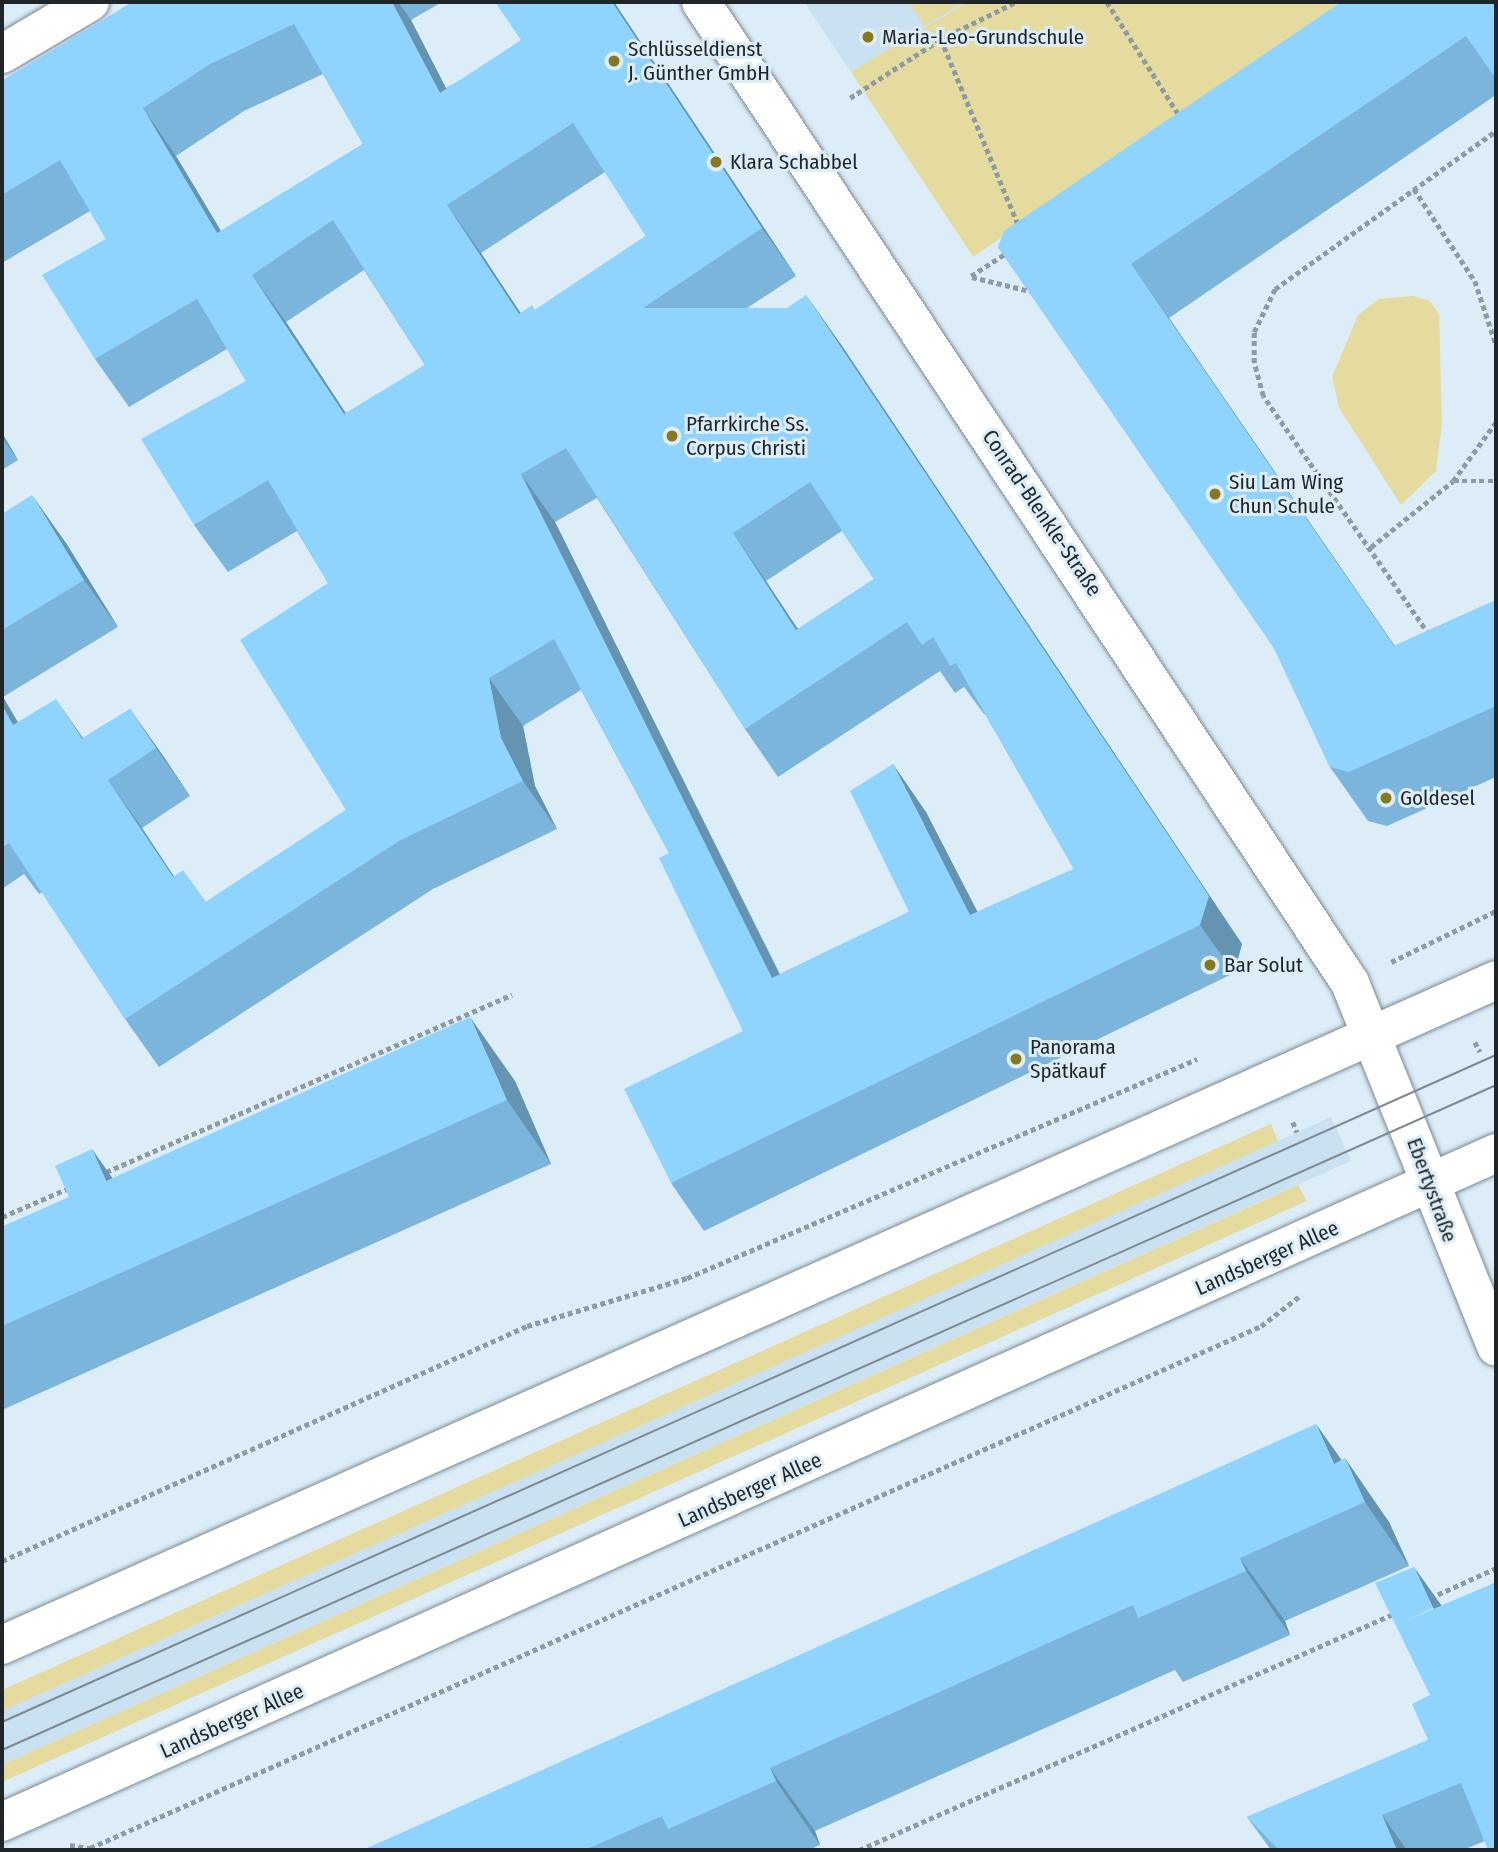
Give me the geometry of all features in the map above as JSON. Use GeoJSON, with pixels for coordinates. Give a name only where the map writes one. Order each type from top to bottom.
{"type":"FeatureCollection","features":[{"type":"Feature","properties":{"kind":"main road"},"geometry":{"type":"LineString","coordinates":[[2,54],[90,2]]}},
{"type":"Feature","properties":{"kind":"main road","name":"Conrad-Blenkle-Straße"},"geometry":{"type":"LineString","coordinates":[[701,2],[1215,771],[1350,983],[1371,1032]]}},
{"type":"Feature","properties":{"kind":"main road"},"geometry":{"type":"LineString","coordinates":[[2,1645],[651,1361],[1371,1032],[1496,979]]}},
{"type":"Feature","properties":{"kind":"main road","name":"Ebertystraße"},"geometry":{"type":"LineString","coordinates":[[1371,1032],[1496,1347]]}},
{"type":"Feature","properties":{"kind":"main road","name":"Landsberger Allee"},"geometry":{"type":"LineString","coordinates":[[2,1822],[1496,1153]]}},
{"type":"Feature","properties":{"kind":"path"},"geometry":{"type":"LineString","coordinates":[[850,98],[941,39],[1016,2]]}},
{"type":"Feature","properties":{"kind":"path"},"geometry":{"type":"LineString","coordinates":[[1107,2],[1187,127]]}},
{"type":"Feature","properties":{"kind":"path"},"geometry":{"type":"LineString","coordinates":[[941,39],[1023,232]]}},
{"type":"Feature","properties":{"kind":"path"},"geometry":{"type":"LineString","coordinates":[[1434,643],[1371,547],[1263,396],[1252,345],[1267,296],[1496,131]]}},
{"type":"Feature","properties":{"kind":"path"},"geometry":{"type":"LineString","coordinates":[[1414,190],[1475,281],[1496,344]]}},
{"type":"Feature","properties":{"kind":"path"},"geometry":{"type":"LineString","coordinates":[[1016,246],[971,276],[1039,293]]}},
{"type":"Feature","properties":{"kind":"path"},"geometry":{"type":"LineString","coordinates":[[1030,291],[1036,284]]}},
{"type":"Feature","properties":{"kind":"path"},"geometry":{"type":"LineString","coordinates":[[1371,547],[1453,481],[1496,422]]}},
{"type":"Feature","properties":{"kind":"path"},"geometry":{"type":"LineString","coordinates":[[1453,481],[1496,481]]}},
{"type":"Feature","properties":{"kind":"path"},"geometry":{"type":"LineString","coordinates":[[1447,933],[1496,911]]}},
{"type":"Feature","properties":{"kind":"path"},"geometry":{"type":"LineString","coordinates":[[91,1179],[512,995]]}},
{"type":"Feature","properties":{"kind":"path"},"geometry":{"type":"LineString","coordinates":[[2,1561],[527,1326],[687,1278],[1180,1062],[1207,1057]]}},
{"type":"Feature","properties":{"kind":"path"},"geometry":{"type":"LineString","coordinates":[[2,1217],[78,1184]]}},
{"type":"Feature","properties":{"kind":"path"},"geometry":{"type":"LineString","coordinates":[[57,1847],[90,1848],[1261,1326],[1312,1290]]}},
{"type":"Feature","properties":{"kind":"path"},"geometry":{"type":"LineString","coordinates":[[1421,1602],[1496,1568]]}},
{"type":"Feature","properties":{"kind":"path"},"geometry":{"type":"LineString","coordinates":[[859,1850],[1408,1607]]}},
{"type":"Feature","properties":{"kind":"shaded area","name":"Maria-Leo-Grundschule"},"geometry":{"type":"Polygon","coordinates":[[[804,2],[967,2],[851,72],[804,2]]]}},
{"type":"Feature","properties":{"kind":"shaded area"},"geometry":{"type":"Polygon","coordinates":[[[909,2],[964,2],[924,26],[909,2]]]}},
{"type":"Feature","properties":{"kind":"shaded area"},"geometry":{"type":"Polygon","coordinates":[[[967,2],[1347,2],[973,257],[851,72],[967,2]]]}},
{"type":"Feature","properties":{"kind":"shaded area"},"geometry":{"type":"Polygon","coordinates":[[[1413,296],[1430,301],[1439,314],[1442,424],[1436,471],[1401,505],[1339,408],[1332,377],[1358,315],[1379,299],[1413,296]]]}},
{"type":"Feature","properties":{"kind":"shaded area"},"geometry":{"type":"Polygon","coordinates":[[[1331,1117],[1351,1161],[2,1765],[2,1711],[1331,1117]]]}},
{"type":"Feature","properties":{"kind":"shaded area"},"geometry":{"type":"Polygon","coordinates":[[[1271,1124],[1278,1141],[2,1711],[2,1690],[1271,1124]]]}},
{"type":"Feature","properties":{"kind":"shaded area"},"geometry":{"type":"Polygon","coordinates":[[[1298,1185],[1307,1201],[2,1782],[2,1765],[1298,1185]]]}},
{"type":"Feature","properties":{"kind":"building"},"geometry":{"type":"Polygon","coordinates":[[[133,2],[392,2],[440,93],[521,40],[495,2],[612,2],[762,228],[643,308],[787,308],[806,295],[1209,896],[1200,925],[671,1183],[624,1089],[743,1031],[659,858],[669,853],[554,639],[489,678],[501,738],[523,781],[399,841],[125,1019],[9,843],[5,846],[2,842],[2,705],[13,725],[56,699],[82,739],[130,709],[156,748],[108,780],[173,877],[183,870],[206,902],[346,810],[240,640],[328,583],[268,480],[194,525],[141,439],[246,381],[197,299],[95,359],[42,275],[106,239],[60,160],[2,195],[2,81],[133,2]],[[294,24],[210,64],[143,108],[217,233],[363,144],[294,24]],[[573,123],[447,205],[519,314],[532,305],[535,310],[646,236],[573,123]],[[333,220],[252,275],[344,414],[425,365],[333,220]],[[566,448],[521,474],[772,978],[909,912],[850,791],[893,764],[970,915],[1074,869],[956,663],[950,666],[933,637],[922,645],[907,622],[745,729],[566,448]],[[810,482],[733,533],[796,630],[874,579],[810,482]]]}},
{"type":"Feature","properties":{"kind":"building"},"geometry":{"type":"Polygon","coordinates":[[[1341,2],[1496,2],[1496,79],[1466,36],[1131,264],[1394,646],[1496,600],[1496,706],[1349,772],[1330,767],[1274,648],[998,247],[1004,231],[1341,2]]]}},
{"type":"Feature","properties":{"kind":"building"},"geometry":{"type":"Polygon","coordinates":[[[32,495],[84,580],[2,630],[2,514],[32,495]]]}},
{"type":"Feature","properties":{"kind":"building"},"geometry":{"type":"Polygon","coordinates":[[[470,1017],[507,1100],[2,1326],[2,1227],[69,1197],[55,1166],[92,1149],[106,1181],[470,1017]]]}},
{"type":"Feature","properties":{"kind":"building"},"geometry":{"type":"Polygon","coordinates":[[[1316,1424],[1334,1464],[1345,1458],[1365,1502],[1240,1558],[1246,1571],[1138,1618],[1133,1605],[770,1768],[776,1781],[668,1829],[662,1816],[585,1850],[363,1850],[1316,1424]]]}},
{"type":"Feature","properties":{"kind":"building"},"geometry":{"type":"Polygon","coordinates":[[[1414,1567],[1433,1608],[1403,1622],[1494,1583],[1496,1588],[1496,1850],[1488,1850],[1461,1783],[1382,1815],[1397,1850],[1279,1850],[1247,1817],[1428,1740],[1412,1704],[1430,1695],[1375,1583],[1414,1567]]]}},
{"type":"Feature","properties":{"kind":"tram line"},"geometry":{"type":"LineString","coordinates":[[2,1722],[1496,1055]]}},
{"type":"Feature","properties":{"kind":"tram line"},"geometry":{"type":"LineString","coordinates":[[2,1750],[1496,1085]]}},
{"type":"Feature","properties":{"kind":"place","name":"Maria-Leo-Grundschule"},"geometry":{"type":"Point","coordinates":[868,37]}},
{"type":"Feature","properties":{"kind":"place","name":"Schlüsseldienst J. Günther GmbH"},"geometry":{"type":"Point","coordinates":[614,61]}},
{"type":"Feature","properties":{"kind":"place","name":"Klara Schabbel"},"geometry":{"type":"Point","coordinates":[716,162]}},
{"type":"Feature","properties":{"kind":"place","name":"Pfarrkirche Ss. Corpus Christi"},"geometry":{"type":"Point","coordinates":[672,436]}},
{"type":"Feature","properties":{"kind":"place","name":"Siu Lam Wing Chun Schule"},"geometry":{"type":"Point","coordinates":[1215,494]}},
{"type":"Feature","properties":{"kind":"place","name":"Goldesel"},"geometry":{"type":"Point","coordinates":[1386,798]}},
{"type":"Feature","properties":{"kind":"place","name":"Bar Solut"},"geometry":{"type":"Point","coordinates":[1210,965]}},
{"type":"Feature","properties":{"kind":"place","name":"Panorama Spätkauf"},"geometry":{"type":"Point","coordinates":[1016,1059]}}]}
